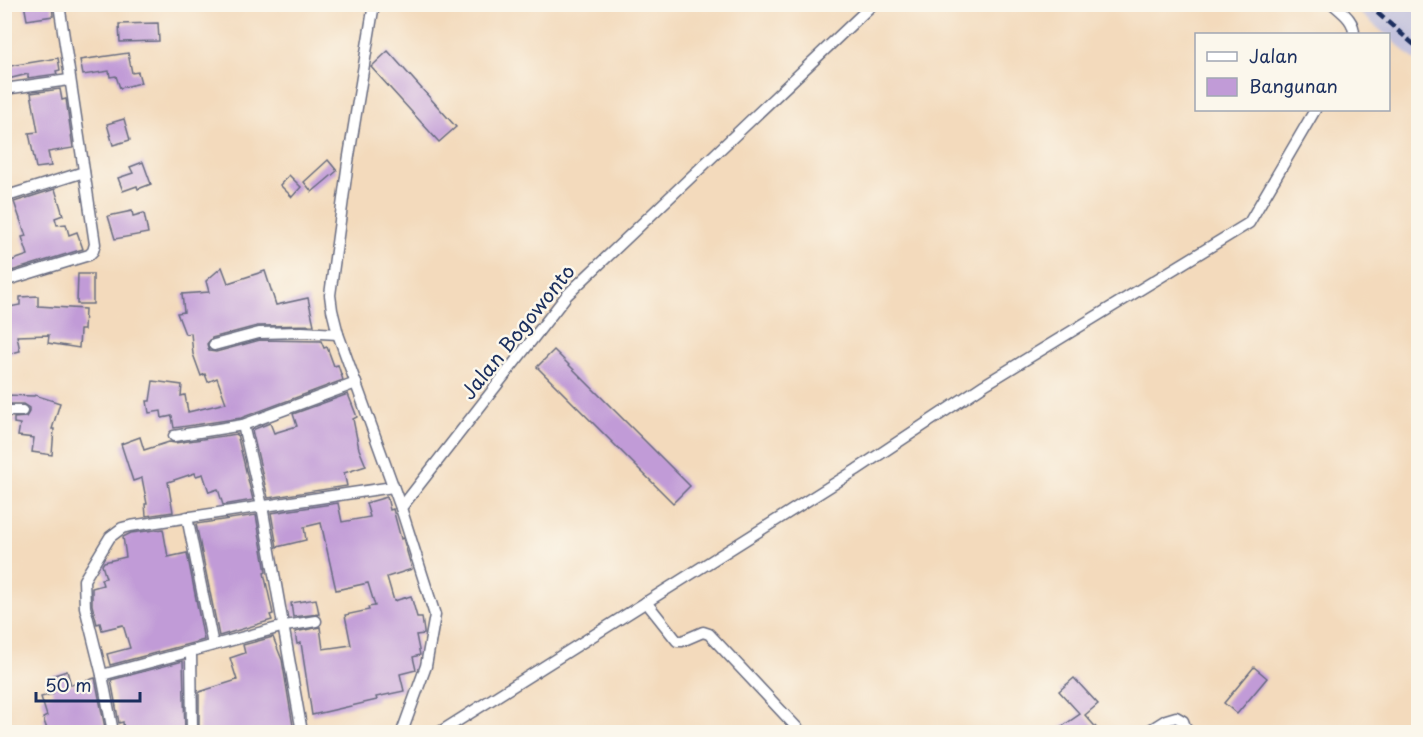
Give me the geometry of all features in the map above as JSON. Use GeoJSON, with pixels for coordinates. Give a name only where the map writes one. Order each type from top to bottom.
{"type":"FeatureCollection","features":[{"type":"Feature","properties":{"kind":"street"},"geometry":{"type":"LineString","coordinates":[[4,281],[90,255],[95,244],[58,4]]}},
{"type":"Feature","properties":{"kind":"street"},"geometry":{"type":"LineString","coordinates":[[374,4],[330,295],[338,334],[401,508],[435,615],[426,666],[402,732]]}},
{"type":"Feature","properties":{"kind":"street","name":"Jalan Bogowonto"},"geometry":{"type":"LineString","coordinates":[[401,508],[567,295],[873,4]]}},
{"type":"Feature","properties":{"kind":"street"},"geometry":{"type":"LineString","coordinates":[[1332,4],[1348,18],[1354,27],[1354,33]]}},
{"type":"Feature","properties":{"kind":"street"},"geometry":{"type":"LineString","coordinates":[[4,89],[69,80]]}},
{"type":"Feature","properties":{"kind":"street"},"geometry":{"type":"LineString","coordinates":[[440,732],[856,470],[984,385],[1249,223],[1314,111]]}},
{"type":"Feature","properties":{"kind":"street"},"geometry":{"type":"LineString","coordinates":[[4,197],[84,172]]}},
{"type":"Feature","properties":{"kind":"street"},"geometry":{"type":"LineString","coordinates":[[214,345],[259,333],[338,334]]}},
{"type":"Feature","properties":{"kind":"street"},"geometry":{"type":"LineString","coordinates":[[174,436],[243,425],[356,383]]}},
{"type":"Feature","properties":{"kind":"street"},"geometry":{"type":"LineString","coordinates":[[4,411],[22,411]]}},
{"type":"Feature","properties":{"kind":"street"},"geometry":{"type":"LineString","coordinates":[[243,425],[262,506],[302,732]]}},
{"type":"Feature","properties":{"kind":"street"},"geometry":{"type":"LineString","coordinates":[[112,732],[83,590],[86,575],[110,537],[122,528],[393,487]]}},
{"type":"Feature","properties":{"kind":"street"},"geometry":{"type":"LineString","coordinates":[[187,517],[213,645]]}},
{"type":"Feature","properties":{"kind":"street"},"geometry":{"type":"LineString","coordinates":[[646,602],[676,641],[682,641],[703,632],[709,634],[801,732]]}},
{"type":"Feature","properties":{"kind":"street"},"geometry":{"type":"LineString","coordinates":[[102,675],[285,626],[315,621]]}},
{"type":"Feature","properties":{"kind":"street"},"geometry":{"type":"LineString","coordinates":[[191,651],[192,732]]}},
{"type":"Feature","properties":{"kind":"street"},"geometry":{"type":"LineString","coordinates":[[1147,732],[1166,720],[1176,717],[1183,721],[1187,732]]}},
{"type":"Feature","properties":{"kind":"shaded area"},"geometry":{"type":"Polygon","coordinates":[[[1350,5],[1410,5],[1418,12],[1418,63],[1390,38],[1390,33],[1384,33],[1350,5]]]}},
{"type":"Feature","properties":{"kind":"building"},"geometry":{"type":"Polygon","coordinates":[[[24,4],[52,4],[53,16],[27,20],[24,4]]]}},
{"type":"Feature","properties":{"kind":"building"},"geometry":{"type":"Polygon","coordinates":[[[158,23],[159,41],[120,42],[119,24],[158,23]]]}},
{"type":"Feature","properties":{"kind":"building"},"geometry":{"type":"Polygon","coordinates":[[[388,51],[456,127],[439,142],[371,67],[388,51]]]}},
{"type":"Feature","properties":{"kind":"building"},"geometry":{"type":"Polygon","coordinates":[[[128,53],[132,73],[138,72],[141,83],[120,88],[116,76],[110,77],[109,71],[83,75],[80,60],[128,53]]]}},
{"type":"Feature","properties":{"kind":"building"},"geometry":{"type":"Polygon","coordinates":[[[58,58],[60,70],[56,71],[57,74],[28,78],[28,74],[4,80],[4,67],[58,58]]]}},
{"type":"Feature","properties":{"kind":"building"},"geometry":{"type":"Polygon","coordinates":[[[60,89],[62,100],[66,99],[73,148],[48,152],[51,166],[36,168],[29,133],[38,132],[31,93],[60,89]]]}},
{"type":"Feature","properties":{"kind":"building"},"geometry":{"type":"Polygon","coordinates":[[[124,119],[130,140],[113,145],[107,124],[124,119]]]}},
{"type":"Feature","properties":{"kind":"building"},"geometry":{"type":"Polygon","coordinates":[[[328,160],[337,171],[312,192],[304,182],[328,160]]]}},
{"type":"Feature","properties":{"kind":"building"},"geometry":{"type":"Polygon","coordinates":[[[143,162],[151,184],[123,191],[118,178],[133,173],[130,167],[143,162]]]}},
{"type":"Feature","properties":{"kind":"building"},"geometry":{"type":"Polygon","coordinates":[[[289,175],[301,187],[292,197],[280,185],[289,175]]]}},
{"type":"Feature","properties":{"kind":"building"},"geometry":{"type":"Polygon","coordinates":[[[55,189],[63,215],[55,218],[57,225],[66,224],[69,235],[77,232],[83,249],[8,272],[5,263],[28,255],[22,237],[26,236],[14,202],[55,189]]]}},
{"type":"Feature","properties":{"kind":"building"},"geometry":{"type":"Polygon","coordinates":[[[132,211],[133,216],[144,213],[148,233],[115,239],[108,216],[132,211]]]}},
{"type":"Feature","properties":{"kind":"building"},"geometry":{"type":"Polygon","coordinates":[[[222,267],[228,283],[265,271],[276,305],[308,298],[314,325],[257,326],[212,338],[207,344],[209,351],[216,352],[260,340],[321,341],[324,348],[327,347],[334,366],[338,365],[343,380],[241,418],[174,428],[172,416],[162,418],[161,411],[149,413],[147,401],[150,401],[153,381],[182,385],[181,396],[185,395],[188,412],[226,403],[217,378],[208,382],[205,374],[201,376],[193,354],[191,333],[185,334],[177,313],[184,312],[182,294],[209,292],[206,281],[222,267]]]}},
{"type":"Feature","properties":{"kind":"building"},"geometry":{"type":"Polygon","coordinates":[[[78,274],[93,274],[93,304],[77,304],[78,274]]]}},
{"type":"Feature","properties":{"kind":"building"},"geometry":{"type":"Polygon","coordinates":[[[38,296],[38,306],[85,309],[84,330],[80,330],[79,348],[48,343],[49,335],[17,336],[20,351],[4,355],[4,308],[20,305],[20,297],[38,296]]]}},
{"type":"Feature","properties":{"kind":"building"},"geometry":{"type":"Polygon","coordinates":[[[554,350],[690,486],[673,503],[537,367],[554,350]]]}},
{"type":"Feature","properties":{"kind":"building"},"geometry":{"type":"Polygon","coordinates":[[[348,394],[357,417],[353,419],[359,449],[366,466],[344,473],[347,486],[268,498],[252,430],[270,423],[274,433],[297,426],[293,414],[348,394]]]}},
{"type":"Feature","properties":{"kind":"building"},"geometry":{"type":"Polygon","coordinates":[[[4,395],[35,395],[60,403],[52,429],[54,429],[52,455],[32,452],[34,438],[18,436],[20,424],[14,423],[14,418],[26,417],[29,408],[23,404],[4,404],[4,395]]]}},
{"type":"Feature","properties":{"kind":"building"},"geometry":{"type":"Polygon","coordinates":[[[237,434],[253,500],[223,505],[218,489],[209,492],[203,474],[196,476],[195,473],[168,482],[173,512],[146,516],[145,504],[147,504],[142,478],[133,481],[121,444],[140,437],[144,450],[169,442],[237,434]]]}},
{"type":"Feature","properties":{"kind":"building"},"geometry":{"type":"Polygon","coordinates":[[[387,497],[412,569],[387,577],[394,601],[411,596],[417,617],[422,617],[424,634],[416,635],[420,655],[413,657],[416,670],[400,674],[404,691],[376,697],[377,700],[312,715],[301,643],[297,644],[295,632],[320,627],[323,649],[351,645],[345,615],[369,610],[368,607],[375,606],[368,583],[336,590],[321,523],[304,527],[306,540],[277,547],[271,513],[338,503],[342,522],[370,517],[366,503],[387,497]]]}},
{"type":"Feature","properties":{"kind":"building"},"geometry":{"type":"Polygon","coordinates":[[[256,515],[266,572],[264,573],[273,614],[270,615],[272,620],[219,636],[196,524],[256,515]]]}},
{"type":"Feature","properties":{"kind":"building"},"geometry":{"type":"Polygon","coordinates":[[[163,529],[168,557],[187,553],[204,640],[110,665],[107,654],[130,648],[123,625],[102,630],[100,623],[97,624],[92,605],[92,588],[103,585],[101,579],[106,578],[102,565],[104,562],[126,557],[123,537],[131,533],[163,529]]]}},
{"type":"Feature","properties":{"kind":"building"},"geometry":{"type":"Polygon","coordinates":[[[316,599],[319,614],[293,617],[291,603],[316,599]]]}},
{"type":"Feature","properties":{"kind":"building"},"geometry":{"type":"Polygon","coordinates":[[[273,637],[282,660],[294,732],[199,732],[199,692],[237,680],[230,658],[245,653],[243,645],[273,637]]]}},
{"type":"Feature","properties":{"kind":"building"},"geometry":{"type":"Polygon","coordinates":[[[183,661],[185,732],[124,732],[123,722],[119,723],[111,680],[183,661]]]}},
{"type":"Feature","properties":{"kind":"building"},"geometry":{"type":"Polygon","coordinates":[[[1254,667],[1267,678],[1237,714],[1224,703],[1254,667]]]}},
{"type":"Feature","properties":{"kind":"building"},"geometry":{"type":"Polygon","coordinates":[[[67,671],[71,685],[95,678],[105,728],[90,732],[48,732],[43,718],[47,716],[41,697],[53,694],[48,677],[67,671]]]}},
{"type":"Feature","properties":{"kind":"building"},"geometry":{"type":"Polygon","coordinates":[[[1074,678],[1098,704],[1085,715],[1100,732],[1054,732],[1080,714],[1059,691],[1074,678]]]}},
{"type":"Feature","properties":{"kind":"railway"},"geometry":{"type":"LineString","coordinates":[[1367,4],[1418,48]]}}]}
